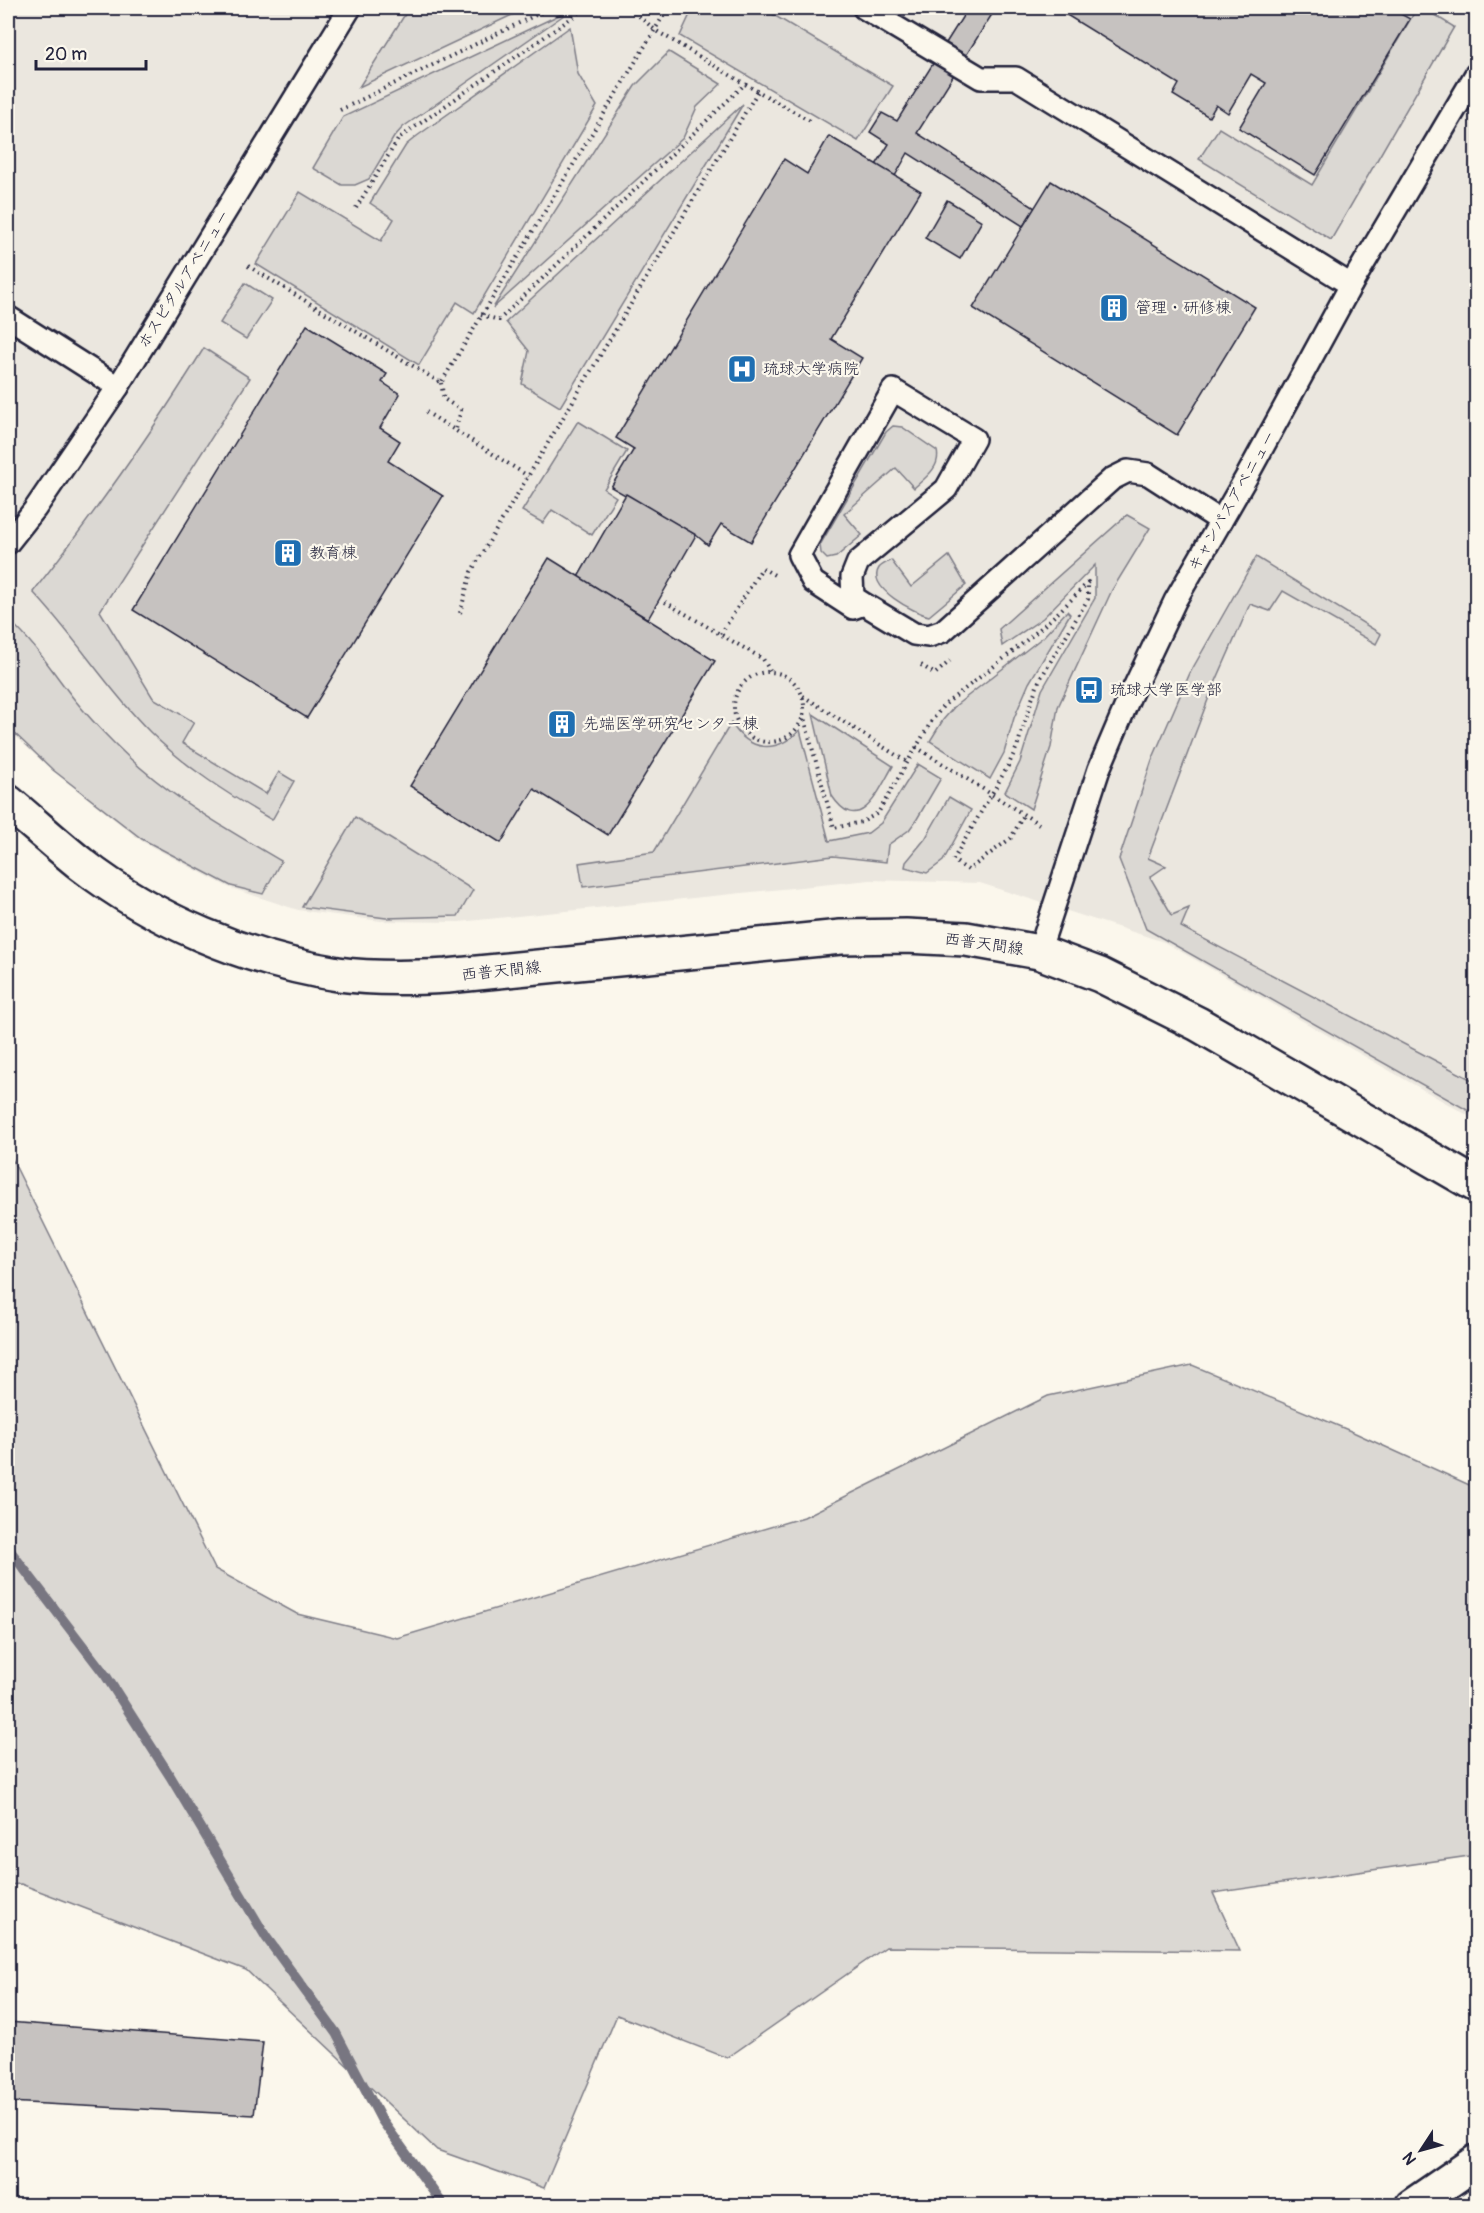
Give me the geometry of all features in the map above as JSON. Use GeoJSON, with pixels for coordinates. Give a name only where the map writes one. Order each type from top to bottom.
{"type":"FeatureCollection","features":[{"type":"Feature","properties":{"kind":"street","name":"西普天間線"},"geometry":{"type":"LineString","coordinates":[[8,802],[81,864],[130,897],[176,922],[229,944],[283,962],[339,974],[402,978],[447,976],[841,937],[906,936],[966,939],[1039,952],[1100,975],[1198,1024],[1476,1185]]}},
{"type":"Feature","properties":{"kind":"street"},"geometry":{"type":"LineString","coordinates":[[1412,2205],[1476,2162]]}},
{"type":"Feature","properties":{"kind":"lane","name":"ホスピタルアベニュー"},"geometry":{"type":"LineString","coordinates":[[8,543],[35,509],[118,387],[350,8]]}},
{"type":"Feature","properties":{"kind":"lane"},"geometry":{"type":"LineString","coordinates":[[864,8],[981,78],[1016,78],[1351,285]]}},
{"type":"Feature","properties":{"kind":"lane","name":"キャンパスアベニュー"},"geometry":{"type":"LineString","coordinates":[[1039,952],[1099,770],[1130,696],[1175,601],[1351,285],[1476,74]]}},
{"type":"Feature","properties":{"kind":"lane"},"geometry":{"type":"LineString","coordinates":[[8,317],[118,387]]}},
{"type":"Feature","properties":{"kind":"lane"},"geometry":{"type":"LineString","coordinates":[[864,604],[853,608],[813,582],[799,555],[892,390],[974,440],[946,489],[858,562],[852,577],[853,597],[914,634],[929,636],[943,631],[1112,479],[1128,471],[1148,474],[1221,521]]}},
{"type":"Feature","properties":{"kind":"path"},"geometry":{"type":"LineString","coordinates":[[340,110],[550,8]]}},
{"type":"Feature","properties":{"kind":"path"},"geometry":{"type":"LineString","coordinates":[[356,208],[399,138],[586,8]]}},
{"type":"Feature","properties":{"kind":"path"},"geometry":{"type":"LineString","coordinates":[[630,8],[655,30],[812,122]]}},
{"type":"Feature","properties":{"kind":"path"},"geometry":{"type":"LineString","coordinates":[[456,429],[461,410],[444,399],[441,383],[668,8]]}},
{"type":"Feature","properties":{"kind":"path"},"geometry":{"type":"LineString","coordinates":[[481,315],[499,320],[746,84]]}},
{"type":"Feature","properties":{"kind":"path"},"geometry":{"type":"LineString","coordinates":[[460,613],[471,572],[758,91]]}},
{"type":"Feature","properties":{"kind":"path"},"geometry":{"type":"LineString","coordinates":[[248,266],[441,383]]}},
{"type":"Feature","properties":{"kind":"path"},"geometry":{"type":"LineString","coordinates":[[426,412],[528,476]]}},
{"type":"Feature","properties":{"kind":"path"},"geometry":{"type":"LineString","coordinates":[[721,634],[762,568]]}},
{"type":"Feature","properties":{"kind":"path"},"geometry":{"type":"LineString","coordinates":[[803,696],[803,714],[834,828],[862,822],[878,813],[943,706],[1038,632],[1063,610],[1088,582],[1088,599],[1040,681],[1030,702],[1017,747],[953,860],[968,870],[1011,838],[1024,814]]}},
{"type":"Feature","properties":{"kind":"path"},"geometry":{"type":"LineString","coordinates":[[665,602],[763,659],[770,671]]}},
{"type":"Feature","properties":{"kind":"path"},"geometry":{"type":"LineString","coordinates":[[803,714],[799,726],[780,741],[755,740],[741,729],[735,718],[733,706],[735,693],[746,679],[758,673],[770,671],[782,674],[796,685],[803,696],[907,762]]}},
{"type":"Feature","properties":{"kind":"path"},"geometry":{"type":"LineString","coordinates":[[916,747],[1039,824]]}},
{"type":"Feature","properties":{"kind":"shaded area","name":"琉球大学病院"},"geometry":{"type":"Polygon","coordinates":[[[8,8],[1476,8],[1476,1120],[1164,942],[980,883],[870,880],[459,922],[381,921],[298,910],[228,887],[143,842],[53,771],[8,730],[8,8]]]}},
{"type":"Feature","properties":{"kind":"shaded area"},"geometry":{"type":"Polygon","coordinates":[[[409,8],[527,8],[359,87],[409,8]]]}},
{"type":"Feature","properties":{"kind":"shaded area"},"geometry":{"type":"Polygon","coordinates":[[[574,8],[403,127],[394,137],[369,179],[355,185],[342,185],[313,168],[343,117],[574,8]]]}},
{"type":"Feature","properties":{"kind":"shaded area"},"geometry":{"type":"Polygon","coordinates":[[[693,8],[762,8],[893,86],[858,141],[680,36],[693,8]]]}},
{"type":"Feature","properties":{"kind":"shaded area"},"geometry":{"type":"Polygon","coordinates":[[[1417,8],[1423,8],[1454,27],[1331,240],[1199,159],[1219,128],[1312,185],[1417,8]]]}},
{"type":"Feature","properties":{"kind":"shaded area"},"geometry":{"type":"Polygon","coordinates":[[[570,27],[578,74],[597,106],[474,313],[457,302],[419,365],[256,264],[300,192],[381,241],[394,219],[370,203],[406,145],[570,27]]]}},
{"type":"Feature","properties":{"kind":"shaded area"},"geometry":{"type":"Polygon","coordinates":[[[669,52],[721,84],[697,107],[683,138],[493,308],[635,86],[669,52]]]}},
{"type":"Feature","properties":{"kind":"shaded area"},"geometry":{"type":"Polygon","coordinates":[[[743,104],[560,407],[522,384],[529,351],[506,322],[743,104]]]}},
{"type":"Feature","properties":{"kind":"shaded area"},"geometry":{"type":"Polygon","coordinates":[[[245,283],[272,300],[246,339],[220,323],[245,283]]]}},
{"type":"Feature","properties":{"kind":"shaded area"},"geometry":{"type":"Polygon","coordinates":[[[204,348],[250,378],[100,611],[153,698],[194,722],[182,743],[266,794],[279,772],[294,781],[272,820],[208,780],[150,732],[119,698],[63,626],[33,592],[122,473],[204,348]]]}},
{"type":"Feature","properties":{"kind":"shaded area"},"geometry":{"type":"Polygon","coordinates":[[[578,421],[627,451],[604,489],[616,497],[592,535],[552,510],[543,523],[522,511],[578,421]]]}},
{"type":"Feature","properties":{"kind":"shaded area"},"geometry":{"type":"Polygon","coordinates":[[[893,426],[902,427],[937,451],[937,462],[914,488],[896,468],[844,514],[862,535],[836,557],[827,559],[821,553],[820,545],[886,432],[893,426]]]}},
{"type":"Feature","properties":{"kind":"shaded area"},"geometry":{"type":"Polygon","coordinates":[[[1127,515],[1150,528],[1112,590],[1058,707],[1051,747],[1031,809],[1005,792],[1020,762],[1042,690],[1095,598],[1095,565],[1043,618],[1002,646],[999,629],[1127,515]]]}},
{"type":"Feature","properties":{"kind":"shaded area"},"geometry":{"type":"Polygon","coordinates":[[[949,556],[966,585],[929,616],[904,605],[879,584],[877,576],[879,568],[891,560],[911,587],[949,556]]]}},
{"type":"Feature","properties":{"kind":"shaded area"},"geometry":{"type":"Polygon","coordinates":[[[1256,557],[1381,634],[1376,644],[1283,591],[1270,611],[1250,604],[1209,697],[1148,858],[1166,866],[1150,877],[1172,915],[1189,908],[1181,927],[1476,1082],[1476,1115],[1146,929],[1119,859],[1152,760],[1190,673],[1256,557]]]}},
{"type":"Feature","properties":{"kind":"shaded area"},"geometry":{"type":"Polygon","coordinates":[[[1067,611],[1070,614],[1029,683],[1014,718],[1004,753],[990,779],[930,741],[955,706],[1043,637],[1067,611]]]}},
{"type":"Feature","properties":{"kind":"shaded area"},"geometry":{"type":"Polygon","coordinates":[[[10,621],[36,649],[88,716],[133,761],[193,808],[281,861],[263,894],[231,886],[142,839],[53,770],[8,727],[8,624],[10,621]]]}},
{"type":"Feature","properties":{"kind":"shaded area"},"geometry":{"type":"Polygon","coordinates":[[[813,714],[893,766],[875,797],[868,806],[860,811],[851,812],[842,808],[832,796],[813,714]]]}},
{"type":"Feature","properties":{"kind":"shaded area"},"geometry":{"type":"Polygon","coordinates":[[[731,723],[746,740],[764,746],[782,743],[800,730],[829,841],[868,833],[881,823],[918,764],[941,778],[909,830],[888,845],[886,862],[833,856],[583,887],[579,863],[654,852],[731,723]]]}},
{"type":"Feature","properties":{"kind":"shaded area"},"geometry":{"type":"Polygon","coordinates":[[[949,797],[971,810],[943,861],[927,873],[905,867],[906,862],[925,839],[949,797]]]}},
{"type":"Feature","properties":{"kind":"shaded area"},"geometry":{"type":"Polygon","coordinates":[[[355,817],[473,890],[458,916],[386,918],[302,907],[355,817]]]}},
{"type":"Feature","properties":{"kind":"shaded area"},"geometry":{"type":"Polygon","coordinates":[[[8,1151],[215,1569],[297,1614],[397,1638],[804,1517],[1048,1396],[1192,1365],[1353,1432],[1476,1488],[1476,1855],[1213,1893],[1240,1951],[886,1947],[727,2058],[617,2015],[544,2188],[437,2150],[246,1970],[21,1884],[8,1885],[8,1151]]]}},
{"type":"Feature","properties":{"kind":"building"},"geometry":{"type":"Polygon","coordinates":[[[968,8],[977,12],[980,8],[996,8],[917,133],[1035,208],[1023,226],[908,153],[895,176],[876,165],[889,144],[870,132],[882,113],[897,121],[968,8]]]}},
{"type":"Feature","properties":{"kind":"building"},"geometry":{"type":"Polygon","coordinates":[[[1069,8],[1390,8],[1410,19],[1315,175],[1239,128],[1266,83],[1251,74],[1228,113],[1216,105],[1209,117],[1173,95],[1179,84],[1065,14],[1069,8]]]}},
{"type":"Feature","properties":{"kind":"building"},"geometry":{"type":"Polygon","coordinates":[[[829,136],[921,191],[831,339],[862,358],[751,542],[721,524],[708,545],[696,535],[611,487],[634,449],[616,438],[784,159],[807,174],[829,136]]]}},
{"type":"Feature","properties":{"kind":"building","name":"管理・研修棟"},"geometry":{"type":"Polygon","coordinates":[[[1051,181],[1255,307],[1177,435],[973,308],[1051,181]]]}},
{"type":"Feature","properties":{"kind":"building"},"geometry":{"type":"Polygon","coordinates":[[[947,200],[982,221],[960,259],[925,238],[947,200]]]}},
{"type":"Feature","properties":{"kind":"building","name":"教育棟"},"geometry":{"type":"Polygon","coordinates":[[[307,325],[387,374],[382,382],[400,394],[380,428],[400,441],[388,461],[443,496],[307,718],[133,610],[307,325]]]}},
{"type":"Feature","properties":{"kind":"building"},"geometry":{"type":"Polygon","coordinates":[[[626,494],[696,535],[648,619],[578,577],[626,494]]]}},
{"type":"Feature","properties":{"kind":"building","name":"先端医学研究センター棟"},"geometry":{"type":"Polygon","coordinates":[[[549,558],[715,661],[608,835],[534,789],[501,843],[410,786],[549,558]]]}},
{"type":"Feature","properties":{"kind":"building"},"geometry":{"type":"Polygon","coordinates":[[[8,2022],[263,2042],[254,2115],[8,2102],[8,2022]]]}},
{"type":"Feature","properties":{"kind":"waterway"},"geometry":{"type":"LineString","coordinates":[[8,1548],[106,1676],[170,1776],[266,1937],[336,2033],[381,2119],[444,2206]]}},
{"type":"Feature","properties":{"kind":"place","name":"管理・研修棟"},"geometry":{"type":"Point","coordinates":[1114,308]}},
{"type":"Feature","properties":{"kind":"place","name":"琉球大学病院"},"geometry":{"type":"Point","coordinates":[742,369]}},
{"type":"Feature","properties":{"kind":"place","name":"教育棟"},"geometry":{"type":"Point","coordinates":[288,553]}},
{"type":"Feature","properties":{"kind":"place","name":"琉球大学医学部"},"geometry":{"type":"Point","coordinates":[1089,690]}},
{"type":"Feature","properties":{"kind":"place","name":"先端医学研究センター棟"},"geometry":{"type":"Point","coordinates":[562,724]}}]}
